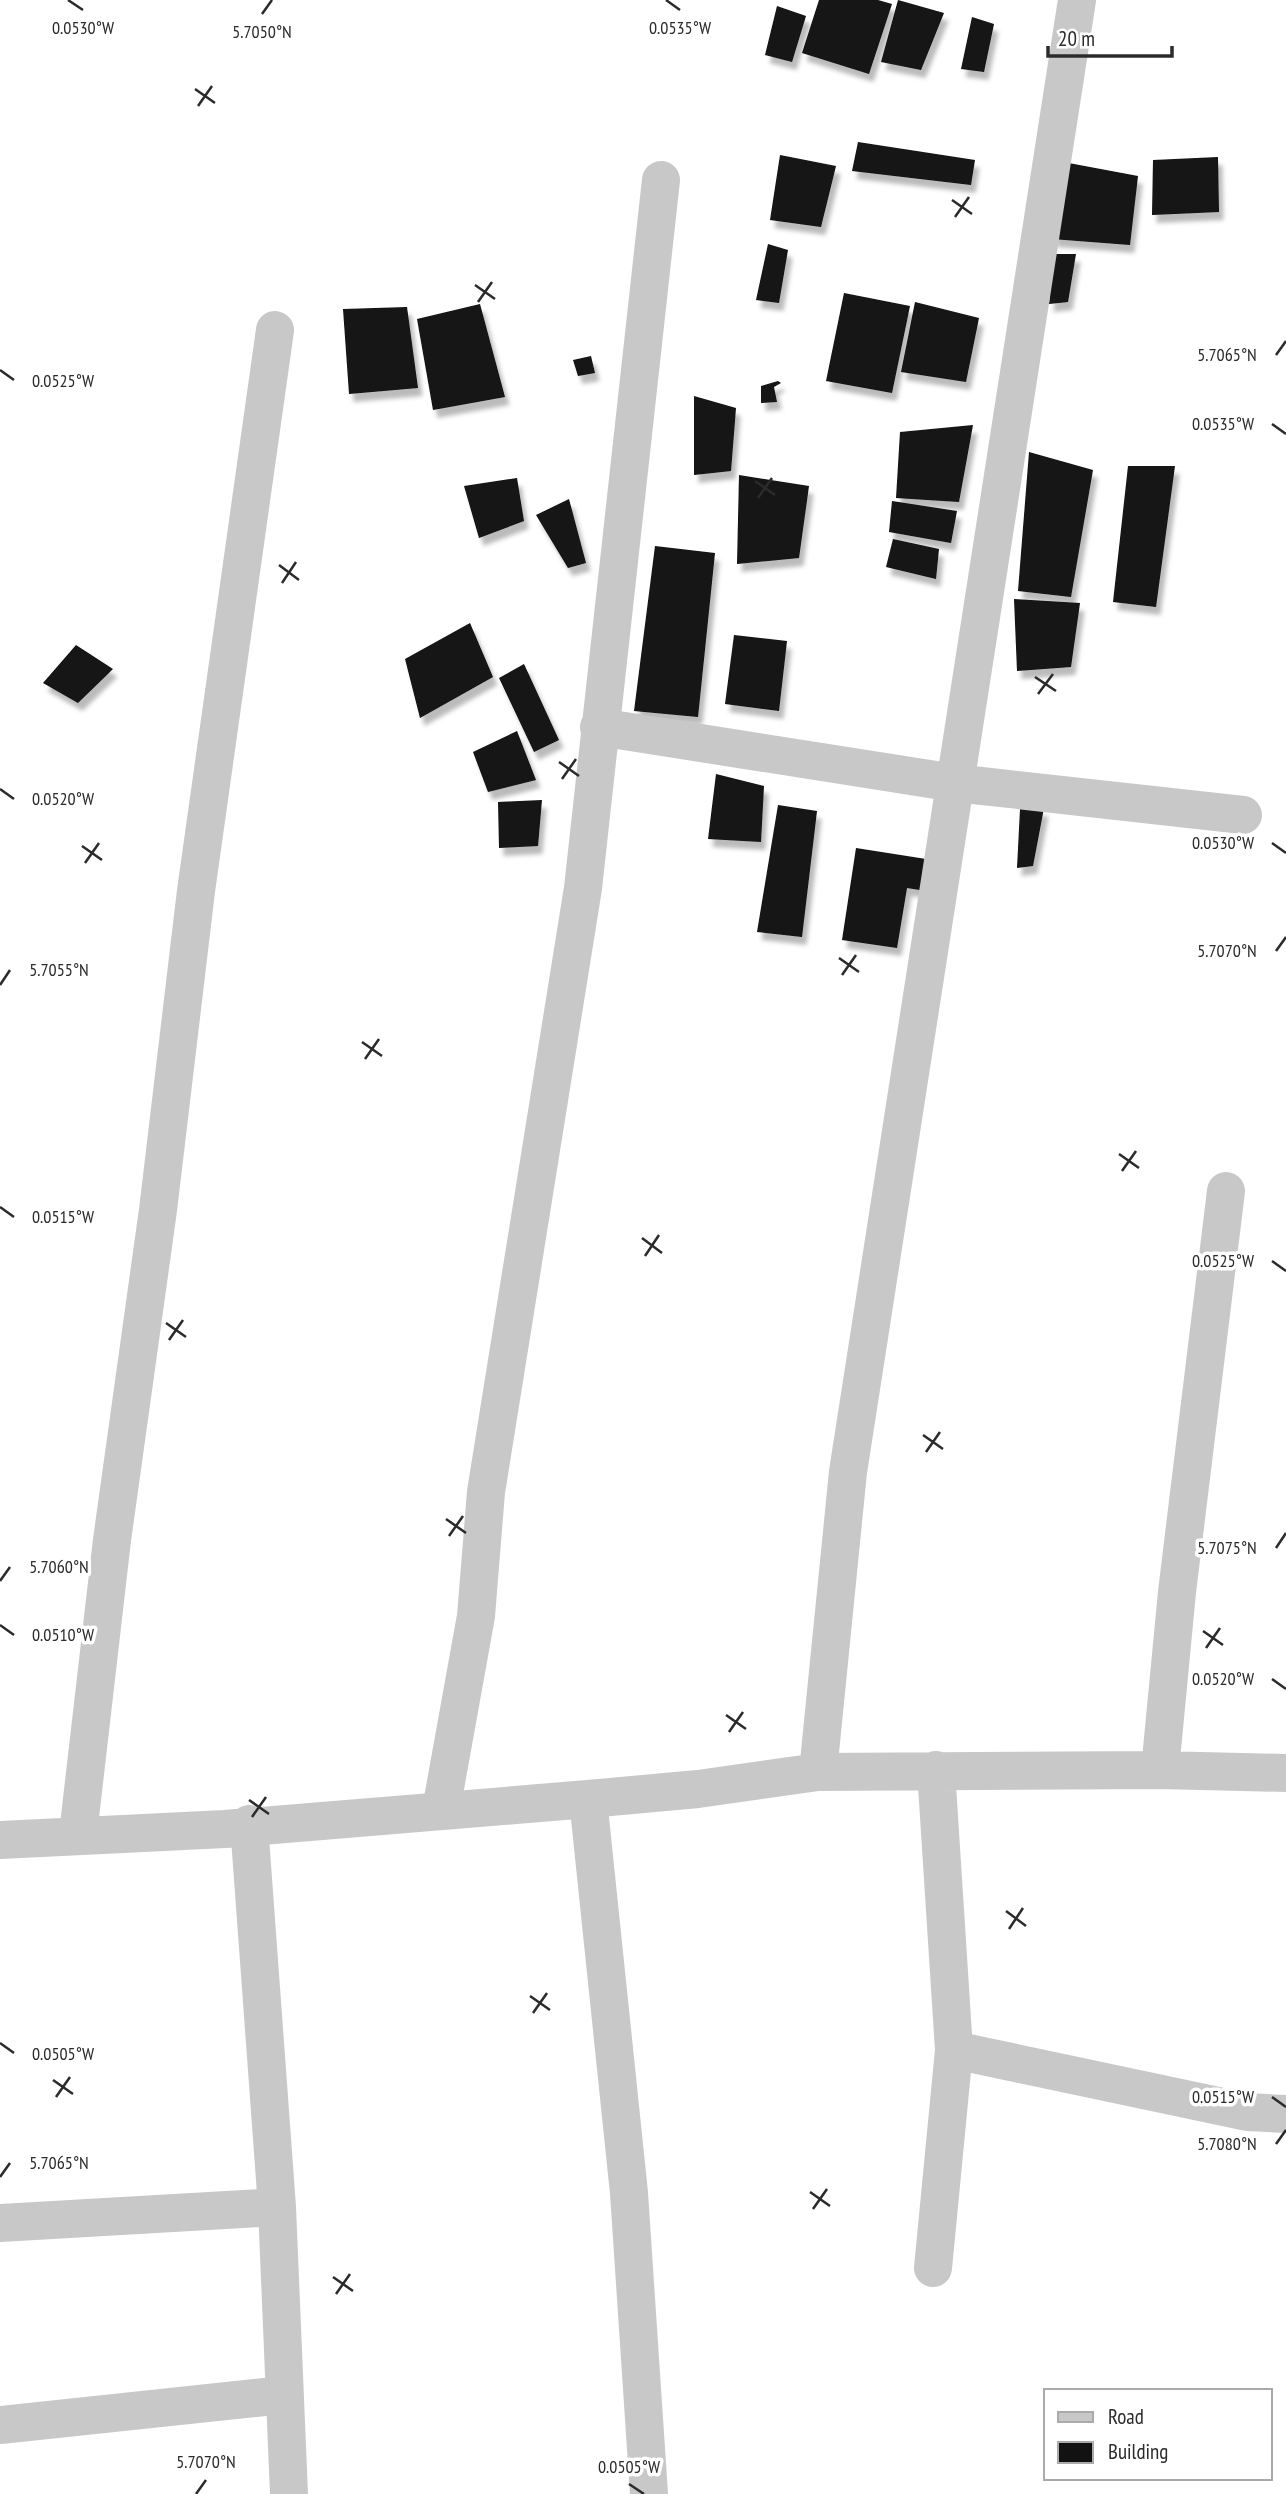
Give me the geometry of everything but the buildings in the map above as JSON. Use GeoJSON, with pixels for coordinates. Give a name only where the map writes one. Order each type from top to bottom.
{"type":"FeatureCollection","features":[{"type":"Feature","properties":{"kind":"street"},"geometry":{"type":"LineString","coordinates":[[818,1772],[848,1472],[1077,0]]}},
{"type":"Feature","properties":{"kind":"street"},"geometry":{"type":"LineString","coordinates":[[441,1810],[476,1616],[486,1492],[583,888],[661,180]]}},
{"type":"Feature","properties":{"kind":"street"},"geometry":{"type":"LineString","coordinates":[[78,1833],[112,1540],[158,1210],[196,891],[275,330]]}},
{"type":"Feature","properties":{"kind":"street"},"geometry":{"type":"LineString","coordinates":[[599,727],[955,783],[1242,816]]}},
{"type":"Feature","properties":{"kind":"street"},"geometry":{"type":"LineString","coordinates":[[1160,1770],[1177,1592],[1226,1191]]}},
{"type":"Feature","properties":{"kind":"street"},"geometry":{"type":"LineString","coordinates":[[933,2268],[954,2050],[936,1770]]}},
{"type":"Feature","properties":{"kind":"street"},"geometry":{"type":"LineString","coordinates":[[0,1840],[78,1833],[225,1829],[249,1824],[588,1799],[698,1789],[818,1772],[1160,1770],[1286,1773]]}},
{"type":"Feature","properties":{"kind":"street"},"geometry":{"type":"LineString","coordinates":[[588,1799],[629,2193],[649,2494]]}},
{"type":"Feature","properties":{"kind":"street"},"geometry":{"type":"LineString","coordinates":[[249,1824],[276,2207],[289,2494]]}},
{"type":"Feature","properties":{"kind":"street"},"geometry":{"type":"LineString","coordinates":[[954,2050],[1247,2112],[1286,2114]]}},
{"type":"Feature","properties":{"kind":"street"},"geometry":{"type":"LineString","coordinates":[[0,2222],[276,2207]]}},
{"type":"Feature","properties":{"kind":"street"},"geometry":{"type":"LineString","coordinates":[[0,2424],[284,2395]]}}]}
